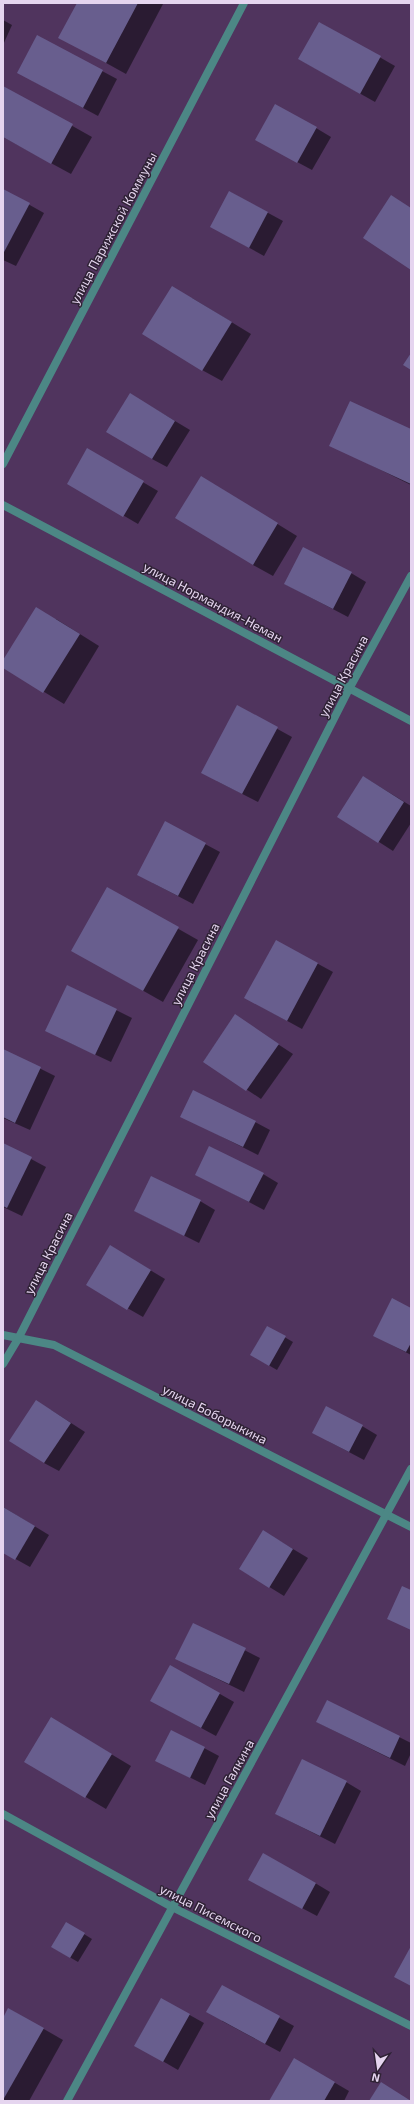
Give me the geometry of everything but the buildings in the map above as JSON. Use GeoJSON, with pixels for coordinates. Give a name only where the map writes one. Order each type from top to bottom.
{"type":"FeatureCollection","features":[{"type":"Feature","properties":{"kind":"street","name":"улица Парижской Коммуны"},"geometry":{"type":"LineString","coordinates":[[3,464],[244,3]]}},
{"type":"Feature","properties":{"kind":"street","name":"улица Нормандия-Неман"},"geometry":{"type":"LineString","coordinates":[[3,504],[411,721]]}},
{"type":"Feature","properties":{"kind":"street","name":"улица Красина"},"geometry":{"type":"LineString","coordinates":[[3,1364],[18,1339],[349,689],[411,576]]}},
{"type":"Feature","properties":{"kind":"street","name":"улица Боборыкина"},"geometry":{"type":"LineString","coordinates":[[3,1335],[54,1345],[411,1527]]}},
{"type":"Feature","properties":{"kind":"street","name":"улица Галкина"},"geometry":{"type":"LineString","coordinates":[[67,2101],[411,1469]]}},
{"type":"Feature","properties":{"kind":"street","name":"улица Писемского"},"geometry":{"type":"LineString","coordinates":[[3,1814],[172,1908],[411,2026]]}}]}
